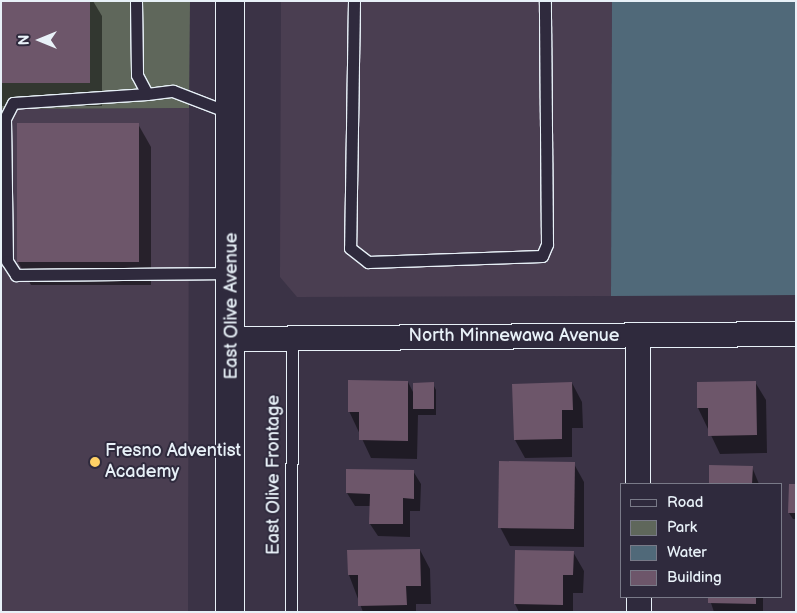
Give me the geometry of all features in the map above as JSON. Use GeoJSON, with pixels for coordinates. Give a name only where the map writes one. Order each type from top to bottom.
{"type":"FeatureCollection","features":[{"type":"Feature","properties":{"kind":"main road","name":"East Olive Avenue"},"geometry":{"type":"LineString","coordinates":[[230,1],[233,273],[230,612]]}},
{"type":"Feature","properties":{"kind":"street","name":"North Minnewawa Avenue"},"geometry":{"type":"LineString","coordinates":[[233,338],[796,334]]}},
{"type":"Feature","properties":{"kind":"street"},"geometry":{"type":"LineString","coordinates":[[638,336],[638,483]]}},
{"type":"Feature","properties":{"kind":"street"},"geometry":{"type":"LineString","coordinates":[[639,598],[639,612]]}},
{"type":"Feature","properties":{"kind":"lane"},"geometry":{"type":"LineString","coordinates":[[136,1],[137,75],[147,94]]}},
{"type":"Feature","properties":{"kind":"lane"},"geometry":{"type":"LineString","coordinates":[[354,1],[350,248],[368,262],[542,256],[547,244],[546,1]]}},
{"type":"Feature","properties":{"kind":"lane"},"geometry":{"type":"LineString","coordinates":[[230,113],[173,91],[147,94],[25,99],[13,103],[5,119],[7,261],[16,276],[233,273]]}},
{"type":"Feature","properties":{"kind":"lane","name":"East Olive Frontage"},"geometry":{"type":"LineString","coordinates":[[291,612],[292,338]]}},
{"type":"Feature","properties":{"kind":"shaded area"},"geometry":{"type":"Polygon","coordinates":[[[281,1],[612,1],[611,296],[297,297],[280,277],[281,1]]]}},
{"type":"Feature","properties":{"kind":"shaded area"},"geometry":{"type":"Polygon","coordinates":[[[189,108],[188,612],[1,612],[1,109],[189,108]]]}},
{"type":"Feature","properties":{"kind":"green space"},"geometry":{"type":"Polygon","coordinates":[[[1,1],[190,1],[189,108],[1,109],[1,1]]]}},
{"type":"Feature","properties":{"kind":"water"},"geometry":{"type":"Polygon","coordinates":[[[612,1],[796,1],[796,295],[611,296],[612,1]]]}},
{"type":"Feature","properties":{"kind":"building"},"geometry":{"type":"Polygon","coordinates":[[[1,1],[90,1],[90,83],[1,83],[1,1]]]}},
{"type":"Feature","properties":{"kind":"building"},"geometry":{"type":"Polygon","coordinates":[[[17,123],[139,123],[139,262],[17,262],[17,123]]]}},
{"type":"Feature","properties":{"kind":"building"},"geometry":{"type":"Polygon","coordinates":[[[348,380],[408,381],[408,441],[359,440],[359,412],[348,412],[348,380]]]}},
{"type":"Feature","properties":{"kind":"building"},"geometry":{"type":"Polygon","coordinates":[[[756,381],[757,435],[708,436],[708,408],[697,408],[697,382],[756,381]]]}},
{"type":"Feature","properties":{"kind":"building"},"geometry":{"type":"Polygon","coordinates":[[[434,382],[434,409],[413,409],[413,383],[434,382]]]}},
{"type":"Feature","properties":{"kind":"building"},"geometry":{"type":"Polygon","coordinates":[[[572,382],[573,410],[562,410],[562,439],[514,440],[512,384],[572,382]]]}},
{"type":"Feature","properties":{"kind":"building"},"geometry":{"type":"Polygon","coordinates":[[[499,461],[575,462],[574,529],[498,528],[499,461]]]}},
{"type":"Feature","properties":{"kind":"building"},"geometry":{"type":"Polygon","coordinates":[[[709,465],[753,466],[752,483],[709,483],[709,465]]]}},
{"type":"Feature","properties":{"kind":"building"},"geometry":{"type":"Polygon","coordinates":[[[346,469],[414,470],[414,499],[403,498],[403,524],[369,524],[370,494],[346,493],[346,469]]]}},
{"type":"Feature","properties":{"kind":"building"},"geometry":{"type":"Polygon","coordinates":[[[789,484],[796,484],[796,513],[788,513],[789,484]]]}},
{"type":"Feature","properties":{"kind":"building"},"geometry":{"type":"Polygon","coordinates":[[[420,549],[421,586],[406,586],[407,605],[358,606],[358,575],[348,575],[347,550],[420,549]]]}},
{"type":"Feature","properties":{"kind":"building"},"geometry":{"type":"Polygon","coordinates":[[[515,550],[574,551],[573,575],[563,575],[563,605],[514,604],[515,550]]]}},
{"type":"Feature","properties":{"kind":"building"},"geometry":{"type":"Polygon","coordinates":[[[708,598],[756,598],[756,604],[708,603],[708,598]]]}},
{"type":"Feature","properties":{"kind":"place","name":"Fresno Adventist Academy"},"geometry":{"type":"Point","coordinates":[95,462]}}]}
